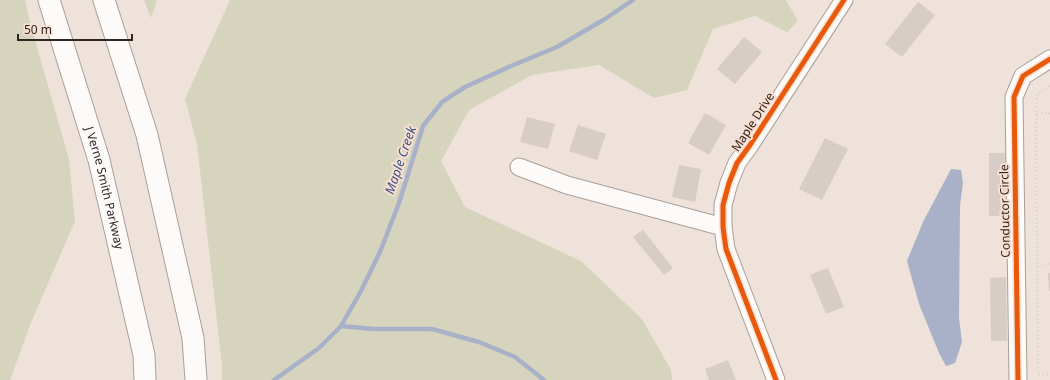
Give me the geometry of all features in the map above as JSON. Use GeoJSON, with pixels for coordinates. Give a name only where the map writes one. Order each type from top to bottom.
{"type":"FeatureCollection","features":[{"type":"Feature","properties":{"kind":"main road","name":"J Verne Smith Parkway"},"geometry":{"type":"LineString","coordinates":[[49,0],[99,160],[144,355],[145,380]]}},
{"type":"Feature","properties":{"kind":"main road"},"geometry":{"type":"LineString","coordinates":[[104,0],[147,135],[193,338],[196,380]]}},
{"type":"Feature","properties":{"kind":"street","name":"Maple Drive"},"geometry":{"type":"LineString","coordinates":[[776,380],[726,249],[723,227],[723,205],[728,184],[738,163],[844,0]]}},
{"type":"Feature","properties":{"kind":"street","name":"Conductor Circle"},"geometry":{"type":"LineString","coordinates":[[1018,380],[1014,96],[1023,76],[1050,59]]}},
{"type":"Feature","properties":{"kind":"street"},"geometry":{"type":"LineString","coordinates":[[519,167],[567,186],[723,227]]}},
{"type":"Feature","properties":{"kind":"path"},"geometry":{"type":"LineString","coordinates":[[1050,86],[1037,94],[1038,374],[1050,375]]}},
{"type":"Feature","properties":{"kind":"path"},"geometry":{"type":"LineString","coordinates":[[1037,113],[1050,114]]}},
{"type":"Feature","properties":{"kind":"path"},"geometry":{"type":"LineString","coordinates":[[1037,267],[1050,263]]}},
{"type":"Feature","properties":{"kind":"shaded area"},"geometry":{"type":"Polygon","coordinates":[[[0,0],[25,0],[69,159],[75,221],[30,325],[10,380],[0,380],[0,0]]]}},
{"type":"Feature","properties":{"kind":"shaded area"},"geometry":{"type":"Polygon","coordinates":[[[144,0],[157,0],[151,18],[144,0]]]}},
{"type":"Feature","properties":{"kind":"shaded area"},"geometry":{"type":"Polygon","coordinates":[[[230,0],[786,0],[798,21],[787,32],[755,16],[713,29],[687,90],[654,98],[599,65],[532,75],[469,110],[441,161],[465,207],[581,261],[642,319],[671,370],[672,380],[222,380],[222,366],[197,144],[185,99],[230,0]]]}},
{"type":"Feature","properties":{"kind":"water"},"geometry":{"type":"Polygon","coordinates":[[[951,169],[961,170],[963,183],[960,205],[959,318],[962,342],[955,363],[946,366],[939,353],[919,304],[907,261],[923,222],[951,169]]]}},
{"type":"Feature","properties":{"kind":"building"},"geometry":{"type":"Polygon","coordinates":[[[918,2],[935,15],[902,57],[885,44],[918,2]]]}},
{"type":"Feature","properties":{"kind":"building"},"geometry":{"type":"Polygon","coordinates":[[[744,37],[762,52],[735,84],[717,69],[744,37]]]}},
{"type":"Feature","properties":{"kind":"building"},"geometry":{"type":"Polygon","coordinates":[[[705,113],[726,125],[709,155],[688,143],[705,113]]]}},
{"type":"Feature","properties":{"kind":"building"},"geometry":{"type":"Polygon","coordinates":[[[527,117],[555,124],[548,149],[520,142],[527,117]]]}},
{"type":"Feature","properties":{"kind":"building"},"geometry":{"type":"Polygon","coordinates":[[[578,125],[606,134],[597,160],[569,151],[578,125]]]}},
{"type":"Feature","properties":{"kind":"building"},"geometry":{"type":"Polygon","coordinates":[[[825,138],[848,149],[822,200],[799,189],[825,138]]]}},
{"type":"Feature","properties":{"kind":"building"},"geometry":{"type":"Polygon","coordinates":[[[989,153],[1005,153],[1006,216],[989,216],[989,153]]]}},
{"type":"Feature","properties":{"kind":"building"},"geometry":{"type":"Polygon","coordinates":[[[679,165],[701,169],[695,202],[672,197],[679,165]]]}},
{"type":"Feature","properties":{"kind":"building"},"geometry":{"type":"Polygon","coordinates":[[[643,230],[673,268],[664,275],[633,237],[643,230]]]}},
{"type":"Feature","properties":{"kind":"building"},"geometry":{"type":"Polygon","coordinates":[[[828,268],[844,307],[826,314],[810,275],[828,268]]]}},
{"type":"Feature","properties":{"kind":"building"},"geometry":{"type":"Polygon","coordinates":[[[1048,273],[1050,273],[1050,291],[1049,291],[1048,273]]]}},
{"type":"Feature","properties":{"kind":"building"},"geometry":{"type":"Polygon","coordinates":[[[1006,277],[1007,341],[991,341],[990,278],[1006,277]]]}},
{"type":"Feature","properties":{"kind":"building"},"geometry":{"type":"Polygon","coordinates":[[[728,360],[736,380],[709,380],[705,369],[728,360]]]}},
{"type":"Feature","properties":{"kind":"waterway","name":"Maple Creek"},"geometry":{"type":"LineString","coordinates":[[274,380],[319,348],[341,326],[361,291],[380,252],[399,203],[423,126],[442,102],[465,87],[557,47],[605,19],[633,0]]}},
{"type":"Feature","properties":{"kind":"waterway"},"geometry":{"type":"LineString","coordinates":[[341,326],[373,329],[432,329],[479,342],[515,357],[544,380]]}},
{"type":"Feature","properties":{"kind":"cycle path"},"geometry":{"type":"LineString","coordinates":[[776,380],[726,249],[723,227],[723,205],[729,183],[737,163],[844,0]]}},
{"type":"Feature","properties":{"kind":"cycle path"},"geometry":{"type":"LineString","coordinates":[[1018,380],[1014,97],[1023,76],[1050,59]]}}]}
